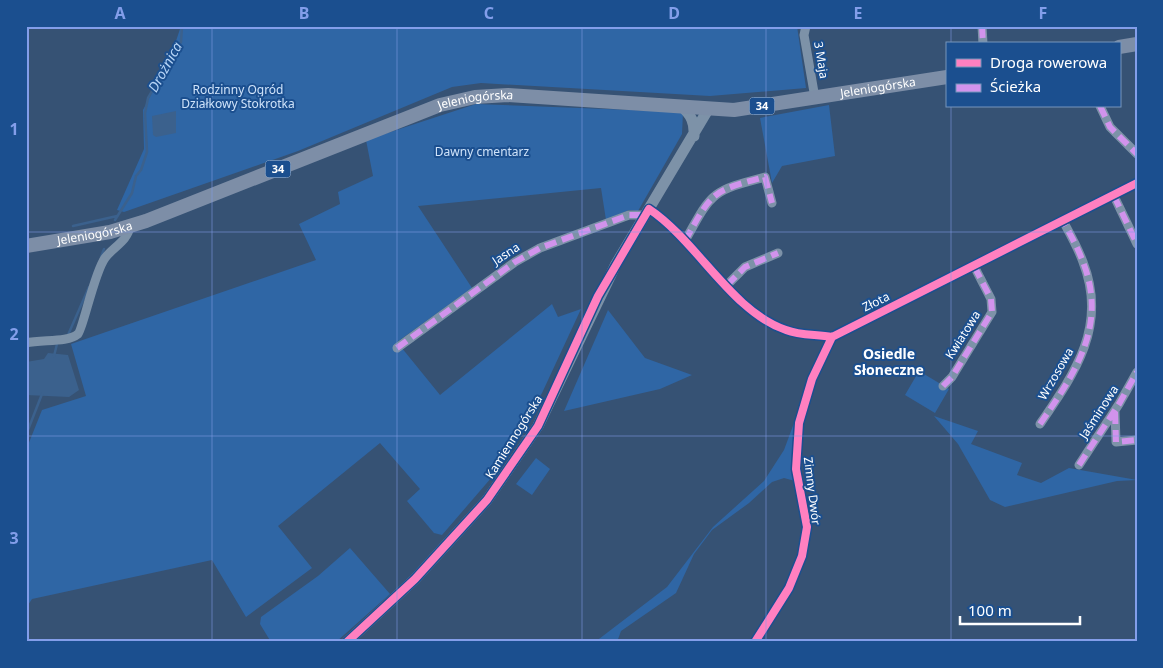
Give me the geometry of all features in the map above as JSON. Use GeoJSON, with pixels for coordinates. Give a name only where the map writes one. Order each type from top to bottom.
{"type":"FeatureCollection","features":[{"type":"Feature","properties":{"kind":"main road"},"geometry":{"type":"LineString","coordinates":[[1120,47],[1137,44]]}},
{"type":"Feature","properties":{"kind":"main road","name":"Jeleniogórska"},"geometry":{"type":"LineString","coordinates":[[26,246],[110,232],[130,226],[456,100],[508,95],[740,109],[946,77]]}},
{"type":"Feature","properties":{"kind":"street","name":"3 Maja"},"geometry":{"type":"LineString","coordinates":[[806,26],[804,35],[815,98]]}},
{"type":"Feature","properties":{"kind":"street"},"geometry":{"type":"LineString","coordinates":[[982,26],[983,42]]}},
{"type":"Feature","properties":{"kind":"street"},"geometry":{"type":"LineString","coordinates":[[681,106],[692,118],[695,126],[694,136]]}},
{"type":"Feature","properties":{"kind":"street","name":"Kamiennogórska"},"geometry":{"type":"LineString","coordinates":[[348,642],[415,579],[487,500],[538,426],[598,296],[709,108]]}},
{"type":"Feature","properties":{"kind":"street"},"geometry":{"type":"LineString","coordinates":[[1101,108],[1110,127],[1137,154]]}},
{"type":"Feature","properties":{"kind":"street"},"geometry":{"type":"LineString","coordinates":[[685,241],[706,203],[717,192],[728,186],[766,177],[772,203]]}},
{"type":"Feature","properties":{"kind":"street","name":"Złota"},"geometry":{"type":"LineString","coordinates":[[832,337],[1114,196],[1137,182]]}},
{"type":"Feature","properties":{"kind":"street"},"geometry":{"type":"LineString","coordinates":[[1114,196],[1137,244]]}},
{"type":"Feature","properties":{"kind":"street"},"geometry":{"type":"LineString","coordinates":[[646,212],[685,241],[755,314],[770,324],[800,334],[832,337]]}},
{"type":"Feature","properties":{"kind":"street","name":"Jasna"},"geometry":{"type":"LineString","coordinates":[[398,348],[515,262],[532,252],[629,215],[646,212]]}},
{"type":"Feature","properties":{"kind":"street","name":"Wrzosowa"},"geometry":{"type":"LineString","coordinates":[[1040,424],[1082,356],[1091,324],[1092,294],[1089,280],[1083,262],[1063,221]]}},
{"type":"Feature","properties":{"kind":"street"},"geometry":{"type":"LineString","coordinates":[[26,344],[39,340],[70,340],[80,332],[96,274],[105,258],[129,232],[130,226]]}},
{"type":"Feature","properties":{"kind":"street"},"geometry":{"type":"LineString","coordinates":[[727,285],[745,267],[778,253]]}},
{"type":"Feature","properties":{"kind":"street","name":"Kwiatowa"},"geometry":{"type":"LineString","coordinates":[[943,386],[952,377],[992,312],[991,299],[974,266]]}},
{"type":"Feature","properties":{"kind":"street","name":"Zimny Dwór"},"geometry":{"type":"LineString","coordinates":[[755,642],[789,588],[802,556],[807,527],[796,470],[799,423],[809,386],[832,337]]}},
{"type":"Feature","properties":{"kind":"street","name":"Jaśminowa"},"geometry":{"type":"LineString","coordinates":[[1079,465],[1115,412],[1137,372]]}},
{"type":"Feature","properties":{"kind":"street"},"geometry":{"type":"LineString","coordinates":[[1115,412],[1116,442],[1137,440]]}},
{"type":"Feature","properties":{"kind":"green space","name":"Rodzinny Ogród Działkowy Stokrotka"},"geometry":{"type":"Polygon","coordinates":[[[181,26],[797,26],[806,88],[710,96],[481,83],[452,87],[298,151],[124,212],[117,210],[144,149],[143,110],[172,53],[181,26]]]}},
{"type":"Feature","properties":{"kind":"green space","name":"Dawny cmentarz"},"geometry":{"type":"Polygon","coordinates":[[[476,104],[683,112],[682,134],[638,211],[629,210],[606,220],[601,188],[418,206],[472,288],[397,342],[440,395],[552,304],[558,317],[581,309],[542,393],[498,470],[442,535],[434,533],[407,501],[420,489],[380,443],[278,526],[312,568],[246,617],[212,560],[32,599],[26,608],[26,450],[42,410],[86,396],[71,344],[316,260],[299,224],[340,204],[338,192],[373,176],[366,140],[476,104]]]}},
{"type":"Feature","properties":{"kind":"green space"},"geometry":{"type":"Polygon","coordinates":[[[829,105],[835,156],[782,166],[772,183],[760,118],[829,105]]]}},
{"type":"Feature","properties":{"kind":"green space"},"geometry":{"type":"Polygon","coordinates":[[[608,310],[645,358],[692,375],[660,389],[564,411],[608,310]]]}},
{"type":"Feature","properties":{"kind":"green space"},"geometry":{"type":"Polygon","coordinates":[[[919,371],[949,389],[935,413],[905,395],[919,371]]]}},
{"type":"Feature","properties":{"kind":"green space"},"geometry":{"type":"Polygon","coordinates":[[[804,396],[795,481],[784,478],[772,482],[749,503],[712,530],[694,554],[676,593],[621,631],[617,642],[595,642],[667,587],[713,527],[764,481],[784,450],[804,396]]]}},
{"type":"Feature","properties":{"kind":"green space"},"geometry":{"type":"Polygon","coordinates":[[[934,416],[978,431],[971,444],[1022,463],[1017,475],[1041,483],[1069,468],[1137,480],[1117,481],[1005,507],[990,500],[958,444],[934,416]]]}},
{"type":"Feature","properties":{"kind":"green space"},"geometry":{"type":"Polygon","coordinates":[[[536,458],[550,469],[532,495],[516,484],[536,458]]]}},
{"type":"Feature","properties":{"kind":"green space"},"geometry":{"type":"Polygon","coordinates":[[[350,548],[390,594],[336,642],[271,642],[260,624],[261,617],[318,576],[350,548]]]}},
{"type":"Feature","properties":{"kind":"shaded area"},"geometry":{"type":"Polygon","coordinates":[[[176,111],[176,133],[156,137],[153,135],[152,116],[176,111]]]}},
{"type":"Feature","properties":{"kind":"shaded area"},"geometry":{"type":"Polygon","coordinates":[[[48,353],[68,355],[79,390],[69,397],[26,395],[26,362],[44,359],[48,353]]]}},
{"type":"Feature","properties":{"kind":"waterway","name":"Drożnica"},"geometry":{"type":"LineString","coordinates":[[115,220],[132,193],[136,176],[141,170],[147,152],[145,113],[148,98],[181,42],[182,26]]}},
{"type":"Feature","properties":{"kind":"waterway"},"geometry":{"type":"LineString","coordinates":[[73,226],[117,216]]}},
{"type":"Feature","properties":{"kind":"waterway","name":"Drożnica"},"geometry":{"type":"LineString","coordinates":[[101,257],[104,249]]}},
{"type":"Feature","properties":{"kind":"waterway","name":"Drożnica"},"geometry":{"type":"LineString","coordinates":[[68,335],[89,287]]}},
{"type":"Feature","properties":{"kind":"waterway","name":"Drożnica"},"geometry":{"type":"LineString","coordinates":[[54,356],[57,344]]}},
{"type":"Feature","properties":{"kind":"waterway","name":"Drożnica"},"geometry":{"type":"LineString","coordinates":[[26,435],[42,394]]}},
{"type":"Feature","properties":{"kind":"marked path"},"geometry":{"type":"LineString","coordinates":[[982,26],[983,42]]}},
{"type":"Feature","properties":{"kind":"marked path"},"geometry":{"type":"LineString","coordinates":[[1101,108],[1110,127],[1137,154]]}},
{"type":"Feature","properties":{"kind":"marked path"},"geometry":{"type":"LineString","coordinates":[[685,241],[701,212],[723,190],[765,177],[772,203]]}},
{"type":"Feature","properties":{"kind":"marked path"},"geometry":{"type":"LineString","coordinates":[[1114,196],[1137,244]]}},
{"type":"Feature","properties":{"kind":"marked path"},"geometry":{"type":"LineString","coordinates":[[397,348],[515,262],[540,248],[629,215],[644,215]]}},
{"type":"Feature","properties":{"kind":"marked path"},"geometry":{"type":"LineString","coordinates":[[1040,424],[1076,367],[1090,328],[1092,307],[1090,285],[1081,257],[1063,221]]}},
{"type":"Feature","properties":{"kind":"marked path"},"geometry":{"type":"LineString","coordinates":[[727,285],[745,267],[778,253]]}},
{"type":"Feature","properties":{"kind":"marked path"},"geometry":{"type":"LineString","coordinates":[[943,386],[952,377],[992,312],[991,299],[974,266]]}},
{"type":"Feature","properties":{"kind":"marked path"},"geometry":{"type":"LineString","coordinates":[[1079,465],[1119,404],[1137,372]]}},
{"type":"Feature","properties":{"kind":"marked path"},"geometry":{"type":"LineString","coordinates":[[1115,412],[1116,442],[1137,440]]}},
{"type":"Feature","properties":{"kind":"cycle path"},"geometry":{"type":"LineString","coordinates":[[347,642],[415,579],[487,500],[538,426],[598,296],[649,209],[683,239],[732,292],[767,321],[792,332],[832,337],[1137,183]]}},
{"type":"Feature","properties":{"kind":"cycle path"},"geometry":{"type":"LineString","coordinates":[[755,642],[789,588],[802,556],[807,527],[796,469],[799,423],[812,379],[832,337]]}},
{"type":"Feature","properties":{"kind":"district","name":"Osiedle Słoneczne"},"geometry":{"type":"Point","coordinates":[889,362]}}]}
